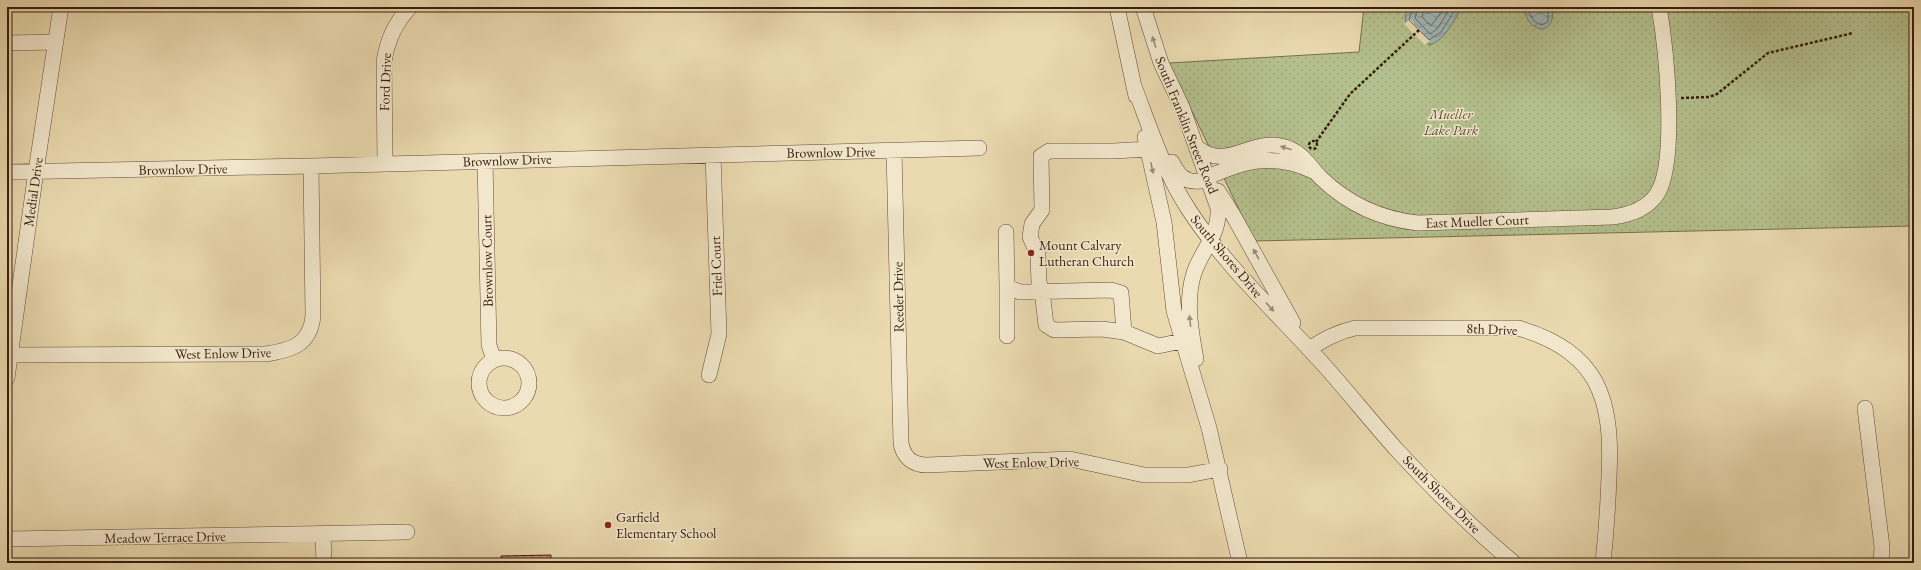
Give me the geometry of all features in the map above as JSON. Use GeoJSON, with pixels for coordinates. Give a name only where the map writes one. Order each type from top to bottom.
{"type":"FeatureCollection","features":[{"type":"Feature","properties":{"kind":"street","name":"Medial Drive"},"geometry":{"type":"LineString","coordinates":[[7,378],[61,7]]}},
{"type":"Feature","properties":{"kind":"street","name":"Ford Drive"},"geometry":{"type":"LineString","coordinates":[[385,164],[385,53],[392,30],[410,7]]}},
{"type":"Feature","properties":{"kind":"street","name":"South Franklin Street Road"},"geometry":{"type":"LineString","coordinates":[[1117,7],[1164,222],[1171,290],[1182,342],[1209,428],[1220,469],[1240,563]]}},
{"type":"Feature","properties":{"kind":"street","name":"South Franklin Street Road"},"geometry":{"type":"LineString","coordinates":[[1143,7],[1161,63],[1182,107],[1216,197],[1219,216],[1216,232],[1197,266],[1192,282],[1189,308],[1209,428]]}},
{"type":"Feature","properties":{"kind":"street"},"geometry":{"type":"LineString","coordinates":[[1659,7],[1665,50],[1668,99]]}},
{"type":"Feature","properties":{"kind":"street"},"geometry":{"type":"LineString","coordinates":[[7,44],[56,42]]}},
{"type":"Feature","properties":{"kind":"street","name":"East Mueller Court"},"geometry":{"type":"LineString","coordinates":[[1134,86],[1177,172],[1182,177],[1193,182],[1234,165],[1256,161],[1287,163],[1315,172]]}},
{"type":"Feature","properties":{"kind":"street","name":"South Shores Drive"},"geometry":{"type":"LineString","coordinates":[[1134,86],[1167,170],[1190,210],[1211,240],[1232,266],[1309,349],[1422,476],[1495,547],[1514,563]]}},
{"type":"Feature","properties":{"kind":"street","name":"East Mueller Court"},"geometry":{"type":"LineString","coordinates":[[1198,148],[1208,155],[1221,158],[1256,147],[1281,146],[1296,152],[1336,192],[1361,208],[1394,220],[1418,223],[1612,217],[1631,213],[1650,202],[1661,187],[1666,168],[1668,99]]}},
{"type":"Feature","properties":{"kind":"street","name":"Brownlow Drive"},"geometry":{"type":"LineString","coordinates":[[7,172],[311,166],[979,148]]}},
{"type":"Feature","properties":{"kind":"street"},"geometry":{"type":"LineString","coordinates":[[1148,149],[1114,152],[1049,151],[1040,156],[1042,210],[1032,224],[1030,237],[1038,255],[1039,283],[1042,291],[1046,325],[1054,330],[1102,329],[1124,332],[1158,346],[1182,342]]}},
{"type":"Feature","properties":{"kind":"street","name":"Reeder Drive"},"geometry":{"type":"LineString","coordinates":[[894,150],[901,443]]}},
{"type":"Feature","properties":{"kind":"street","name":"Friel Court"},"geometry":{"type":"LineString","coordinates":[[709,375],[719,334],[713,155]]}},
{"type":"Feature","properties":{"kind":"street","name":"Brownlow Court"},"geometry":{"type":"LineString","coordinates":[[485,161],[489,345],[494,360]]}},
{"type":"Feature","properties":{"kind":"street","name":"West Enlow Drive"},"geometry":{"type":"LineString","coordinates":[[10,355],[266,354],[278,352],[306,340],[313,316],[311,166]]}},
{"type":"Feature","properties":{"kind":"street","name":"South Shores Drive"},"geometry":{"type":"LineString","coordinates":[[1208,177],[1233,215],[1309,349]]}},
{"type":"Feature","properties":{"kind":"street"},"geometry":{"type":"LineString","coordinates":[[1006,232],[1007,336]]}},
{"type":"Feature","properties":{"kind":"street"},"geometry":{"type":"LineString","coordinates":[[1197,266],[1213,258],[1224,260],[1232,266]]}},
{"type":"Feature","properties":{"kind":"street"},"geometry":{"type":"LineString","coordinates":[[1007,287],[1020,292],[1110,290],[1120,293],[1124,332]]}},
{"type":"Feature","properties":{"kind":"street","name":"8th Drive"},"geometry":{"type":"LineString","coordinates":[[1309,349],[1327,337],[1340,331],[1355,328],[1518,328],[1541,335],[1563,347],[1582,362],[1596,381],[1605,403],[1610,428],[1610,468],[1603,563]]}},
{"type":"Feature","properties":{"kind":"street"},"geometry":{"type":"LineString","coordinates":[[1865,408],[1882,547],[1881,563]]}},
{"type":"Feature","properties":{"kind":"street","name":"West Enlow Drive"},"geometry":{"type":"LineString","coordinates":[[901,443],[908,458],[922,465],[1070,459],[1144,475],[1188,475],[1220,469]]}},
{"type":"Feature","properties":{"kind":"street","name":"Meadow Terrace Drive"},"geometry":{"type":"LineString","coordinates":[[7,539],[407,532]]}},
{"type":"Feature","properties":{"kind":"street"},"geometry":{"type":"LineString","coordinates":[[323,534],[324,563]]}},
{"type":"Feature","properties":{"kind":"path"},"geometry":{"type":"LineString","coordinates":[[1316,142],[1350,94],[1419,30]]}},
{"type":"Feature","properties":{"kind":"path"},"geometry":{"type":"LineString","coordinates":[[1668,99],[1713,96],[1725,90],[1768,53],[1853,33]]}},
{"type":"Feature","properties":{"kind":"green space","name":"Mueller Lake Park"},"geometry":{"type":"Polygon","coordinates":[[[1364,7],[1914,7],[1914,226],[1254,241],[1169,63],[1359,52],[1364,7]]]}},
{"type":"Feature","properties":{"kind":"water"},"geometry":{"type":"Polygon","coordinates":[[[1410,7],[1462,7],[1444,35],[1435,43],[1429,45],[1406,23],[1405,15],[1410,7]]]}},
{"type":"Feature","properties":{"kind":"water"},"geometry":{"type":"Polygon","coordinates":[[[1522,7],[1552,7],[1553,16],[1550,24],[1544,29],[1539,29],[1532,25],[1522,7]]]}},
{"type":"Feature","properties":{"kind":"pier"},"geometry":{"type":"Polygon","coordinates":[[[1410,19],[1430,41],[1425,45],[1404,24],[1410,19]]]}},
{"type":"Feature","properties":{"kind":"building"},"geometry":{"type":"Polygon","coordinates":[[[551,555],[551,563],[501,563],[501,556],[551,555]]]}},
{"type":"Feature","properties":{"kind":"place","name":"Mount Calvary Lutheran Church"},"geometry":{"type":"Point","coordinates":[1031,253]}},
{"type":"Feature","properties":{"kind":"place","name":"Garfield Elementary School"},"geometry":{"type":"Point","coordinates":[608,525]}}]}
